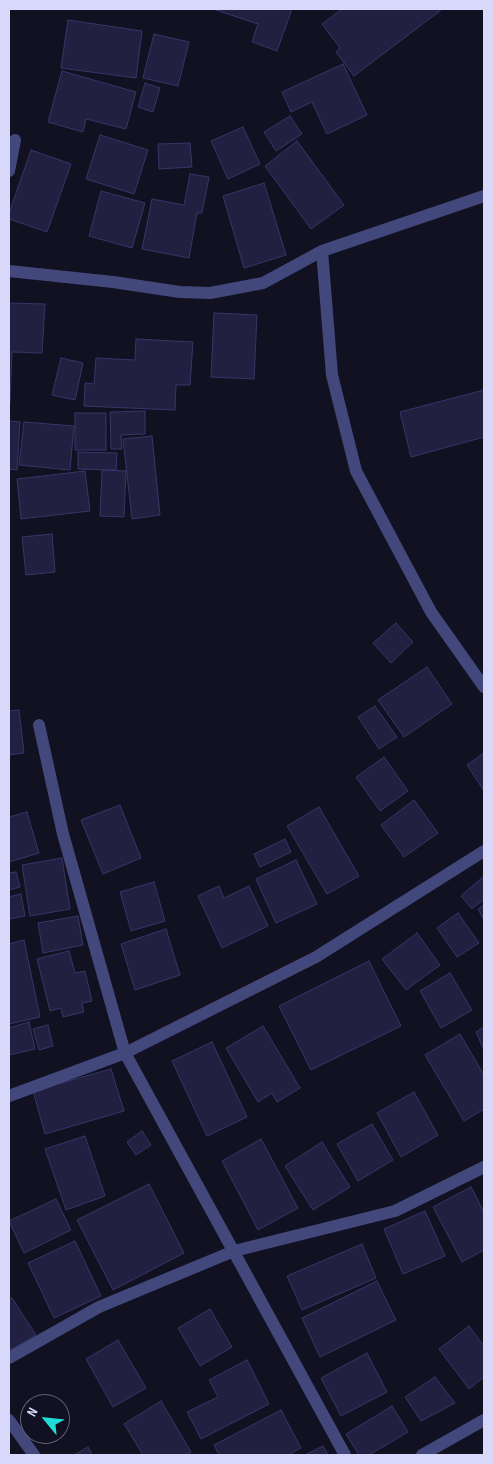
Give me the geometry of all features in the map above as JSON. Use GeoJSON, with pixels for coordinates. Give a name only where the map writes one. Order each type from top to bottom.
{"type":"FeatureCollection","features":[{"type":"Feature","properties":{"kind":"street"},"geometry":{"type":"LineString","coordinates":[[9,171],[15,140]]}},
{"type":"Feature","properties":{"kind":"street"},"geometry":{"type":"LineString","coordinates":[[9,271],[113,282],[180,292],[210,293],[263,283],[322,251],[484,196]]}},
{"type":"Feature","properties":{"kind":"street"},"geometry":{"type":"LineString","coordinates":[[322,251],[332,375],[356,471],[431,612],[484,687]]}},
{"type":"Feature","properties":{"kind":"street"},"geometry":{"type":"LineString","coordinates":[[39,725],[63,834],[125,1053],[345,1455]]}},
{"type":"Feature","properties":{"kind":"street"},"geometry":{"type":"LineString","coordinates":[[9,1096],[125,1053],[316,957],[484,851]]}},
{"type":"Feature","properties":{"kind":"street"},"geometry":{"type":"LineString","coordinates":[[9,1358],[99,1307],[234,1251],[395,1212],[484,1167]]}},
{"type":"Feature","properties":{"kind":"street"},"geometry":{"type":"LineString","coordinates":[[9,1420],[34,1455]]}},
{"type":"Feature","properties":{"kind":"street"},"geometry":{"type":"LineString","coordinates":[[422,1455],[484,1420]]}},
{"type":"Feature","properties":{"kind":"building"},"geometry":{"type":"Polygon","coordinates":[[[213,9],[292,9],[277,51],[252,42],[258,24],[213,9]]]}},
{"type":"Feature","properties":{"kind":"building"},"geometry":{"type":"Polygon","coordinates":[[[342,9],[441,10],[354,76],[336,52],[340,48],[322,24],[342,9]]]}},
{"type":"Feature","properties":{"kind":"building"},"geometry":{"type":"Polygon","coordinates":[[[68,20],[142,31],[136,78],[61,68],[68,20]]]}},
{"type":"Feature","properties":{"kind":"building"},"geometry":{"type":"Polygon","coordinates":[[[154,34],[189,42],[178,86],[143,78],[154,34]]]}},
{"type":"Feature","properties":{"kind":"building"},"geometry":{"type":"Polygon","coordinates":[[[343,64],[367,115],[327,134],[312,102],[291,112],[282,92],[343,64]]]}},
{"type":"Feature","properties":{"kind":"building"},"geometry":{"type":"Polygon","coordinates":[[[62,71],[136,92],[126,129],[86,119],[83,132],[48,122],[62,71]]]}},
{"type":"Feature","properties":{"kind":"building"},"geometry":{"type":"Polygon","coordinates":[[[145,83],[160,88],[153,112],[138,107],[145,83]]]}},
{"type":"Feature","properties":{"kind":"building"},"geometry":{"type":"Polygon","coordinates":[[[290,116],[302,134],[276,151],[264,132],[290,116]]]}},
{"type":"Feature","properties":{"kind":"building"},"geometry":{"type":"Polygon","coordinates":[[[243,127],[260,164],[228,179],[211,141],[243,127]]]}},
{"type":"Feature","properties":{"kind":"building"},"geometry":{"type":"Polygon","coordinates":[[[100,135],[148,150],[134,194],[86,179],[100,135]]]}},
{"type":"Feature","properties":{"kind":"building"},"geometry":{"type":"Polygon","coordinates":[[[297,141],[344,205],[311,229],[265,166],[297,141]]]}},
{"type":"Feature","properties":{"kind":"building"},"geometry":{"type":"Polygon","coordinates":[[[190,143],[192,167],[159,169],[158,144],[190,143]]]}},
{"type":"Feature","properties":{"kind":"building"},"geometry":{"type":"Polygon","coordinates":[[[31,150],[71,164],[47,232],[9,219],[9,213],[31,150]]]}},
{"type":"Feature","properties":{"kind":"building"},"geometry":{"type":"Polygon","coordinates":[[[190,174],[209,177],[202,213],[197,213],[189,258],[142,249],[152,199],[184,205],[190,174]]]}},
{"type":"Feature","properties":{"kind":"building"},"geometry":{"type":"Polygon","coordinates":[[[264,183],[286,255],[244,268],[223,196],[264,183]]]}},
{"type":"Feature","properties":{"kind":"building"},"geometry":{"type":"Polygon","coordinates":[[[101,191],[145,203],[132,248],[89,236],[101,191]]]}},
{"type":"Feature","properties":{"kind":"building"},"geometry":{"type":"Polygon","coordinates":[[[9,303],[45,304],[42,353],[12,352],[10,403],[9,403],[9,303]]]}},
{"type":"Feature","properties":{"kind":"building"},"geometry":{"type":"Polygon","coordinates":[[[214,313],[257,315],[254,379],[211,377],[214,313]]]}},
{"type":"Feature","properties":{"kind":"building"},"geometry":{"type":"Polygon","coordinates":[[[136,339],[193,342],[190,385],[176,385],[175,410],[84,406],[85,383],[94,384],[96,358],[135,360],[136,339]]]}},
{"type":"Feature","properties":{"kind":"building"},"geometry":{"type":"Polygon","coordinates":[[[61,358],[83,363],[75,400],[52,395],[61,358]]]}},
{"type":"Feature","properties":{"kind":"building"},"geometry":{"type":"Polygon","coordinates":[[[484,390],[484,437],[411,457],[400,412],[484,390]]]}},
{"type":"Feature","properties":{"kind":"building"},"geometry":{"type":"Polygon","coordinates":[[[145,411],[145,434],[121,435],[122,449],[111,449],[110,412],[145,411]]]}},
{"type":"Feature","properties":{"kind":"building"},"geometry":{"type":"Polygon","coordinates":[[[75,413],[106,413],[106,450],[75,450],[75,413]]]}},
{"type":"Feature","properties":{"kind":"building"},"geometry":{"type":"Polygon","coordinates":[[[9,421],[20,422],[17,470],[9,469],[9,421]]]}},
{"type":"Feature","properties":{"kind":"building"},"geometry":{"type":"Polygon","coordinates":[[[24,422],[74,426],[70,470],[19,465],[24,422]]]}},
{"type":"Feature","properties":{"kind":"building"},"geometry":{"type":"Polygon","coordinates":[[[152,436],[160,515],[132,519],[123,439],[152,436]]]}},
{"type":"Feature","properties":{"kind":"building"},"geometry":{"type":"Polygon","coordinates":[[[78,452],[117,453],[116,470],[78,469],[78,452]]]}},
{"type":"Feature","properties":{"kind":"building"},"geometry":{"type":"Polygon","coordinates":[[[102,470],[126,471],[124,517],[100,516],[102,470]]]}},
{"type":"Feature","properties":{"kind":"building"},"geometry":{"type":"Polygon","coordinates":[[[85,471],[90,511],[21,519],[17,479],[85,471]]]}},
{"type":"Feature","properties":{"kind":"building"},"geometry":{"type":"Polygon","coordinates":[[[52,534],[55,572],[26,575],[22,537],[52,534]]]}},
{"type":"Feature","properties":{"kind":"building"},"geometry":{"type":"Polygon","coordinates":[[[396,623],[413,642],[391,663],[373,643],[396,623]]]}},
{"type":"Feature","properties":{"kind":"building"},"geometry":{"type":"Polygon","coordinates":[[[427,667],[452,704],[404,737],[378,700],[427,667]]]}},
{"type":"Feature","properties":{"kind":"building"},"geometry":{"type":"Polygon","coordinates":[[[375,706],[397,737],[379,749],[358,717],[375,706]]]}},
{"type":"Feature","properties":{"kind":"building"},"geometry":{"type":"Polygon","coordinates":[[[19,710],[24,753],[9,755],[9,711],[19,710]]]}},
{"type":"Feature","properties":{"kind":"building"},"geometry":{"type":"Polygon","coordinates":[[[484,753],[484,791],[467,765],[484,753]]]}},
{"type":"Feature","properties":{"kind":"building"},"geometry":{"type":"Polygon","coordinates":[[[384,757],[408,791],[380,811],[356,777],[384,757]]]}},
{"type":"Feature","properties":{"kind":"building"},"geometry":{"type":"Polygon","coordinates":[[[414,800],[438,833],[404,857],[381,825],[414,800]]]}},
{"type":"Feature","properties":{"kind":"building"},"geometry":{"type":"Polygon","coordinates":[[[120,805],[141,858],[103,874],[81,820],[120,805]]]}},
{"type":"Feature","properties":{"kind":"building"},"geometry":{"type":"Polygon","coordinates":[[[319,807],[359,876],[327,894],[287,826],[319,807]]]}},
{"type":"Feature","properties":{"kind":"building"},"geometry":{"type":"Polygon","coordinates":[[[27,812],[39,853],[9,862],[9,817],[27,812]]]}},
{"type":"Feature","properties":{"kind":"building"},"geometry":{"type":"Polygon","coordinates":[[[285,839],[291,852],[260,867],[254,854],[285,839]]]}},
{"type":"Feature","properties":{"kind":"building"},"geometry":{"type":"Polygon","coordinates":[[[62,858],[70,909],[30,916],[22,865],[62,858]]]}},
{"type":"Feature","properties":{"kind":"building"},"geometry":{"type":"Polygon","coordinates":[[[296,860],[317,904],[276,923],[256,879],[296,860]]]}},
{"type":"Feature","properties":{"kind":"building"},"geometry":{"type":"Polygon","coordinates":[[[16,872],[20,887],[9,890],[9,873],[16,872]]]}},
{"type":"Feature","properties":{"kind":"building"},"geometry":{"type":"Polygon","coordinates":[[[484,876],[484,899],[472,909],[461,896],[484,876]]]}},
{"type":"Feature","properties":{"kind":"building"},"geometry":{"type":"Polygon","coordinates":[[[154,882],[165,921],[131,931],[120,892],[154,882]]]}},
{"type":"Feature","properties":{"kind":"building"},"geometry":{"type":"Polygon","coordinates":[[[219,886],[224,898],[249,886],[268,926],[222,948],[198,896],[219,886]]]}},
{"type":"Feature","properties":{"kind":"building"},"geometry":{"type":"Polygon","coordinates":[[[21,894],[25,916],[9,919],[9,897],[21,894]]]}},
{"type":"Feature","properties":{"kind":"building"},"geometry":{"type":"Polygon","coordinates":[[[484,905],[484,920],[478,909],[484,905]]]}},
{"type":"Feature","properties":{"kind":"building"},"geometry":{"type":"Polygon","coordinates":[[[458,913],[479,943],[457,957],[437,928],[458,913]]]}},
{"type":"Feature","properties":{"kind":"building"},"geometry":{"type":"Polygon","coordinates":[[[78,916],[83,945],[43,953],[38,923],[78,916]]]}},
{"type":"Feature","properties":{"kind":"building"},"geometry":{"type":"Polygon","coordinates":[[[166,929],[180,975],[135,990],[121,944],[166,929]]]}},
{"type":"Feature","properties":{"kind":"building"},"geometry":{"type":"Polygon","coordinates":[[[417,933],[440,965],[406,990],[382,959],[417,933]]]}},
{"type":"Feature","properties":{"kind":"building"},"geometry":{"type":"Polygon","coordinates":[[[24,940],[40,1017],[9,1024],[9,944],[24,940]]]}},
{"type":"Feature","properties":{"kind":"building"},"geometry":{"type":"Polygon","coordinates":[[[69,951],[75,973],[85,971],[92,1001],[82,1003],[84,1012],[63,1017],[61,1008],[50,1011],[37,959],[69,951]]]}},
{"type":"Feature","properties":{"kind":"building"},"geometry":{"type":"Polygon","coordinates":[[[369,961],[401,1026],[311,1070],[279,1006],[369,961]]]}},
{"type":"Feature","properties":{"kind":"building"},"geometry":{"type":"Polygon","coordinates":[[[450,973],[472,1010],[441,1028],[420,991],[450,973]]]}},
{"type":"Feature","properties":{"kind":"building"},"geometry":{"type":"Polygon","coordinates":[[[29,1022],[35,1049],[9,1055],[9,1028],[29,1022]]]}},
{"type":"Feature","properties":{"kind":"building"},"geometry":{"type":"Polygon","coordinates":[[[48,1025],[53,1046],[39,1050],[33,1029],[48,1025]]]}},
{"type":"Feature","properties":{"kind":"building"},"geometry":{"type":"Polygon","coordinates":[[[263,1026],[300,1088],[277,1102],[272,1093],[258,1102],[226,1048],[263,1026]]]}},
{"type":"Feature","properties":{"kind":"building"},"geometry":{"type":"Polygon","coordinates":[[[484,1027],[484,1050],[476,1032],[484,1027]]]}},
{"type":"Feature","properties":{"kind":"building"},"geometry":{"type":"Polygon","coordinates":[[[460,1034],[484,1075],[484,1109],[464,1121],[425,1055],[460,1034]]]}},
{"type":"Feature","properties":{"kind":"building"},"geometry":{"type":"Polygon","coordinates":[[[212,1042],[247,1117],[207,1136],[172,1061],[212,1042]]]}},
{"type":"Feature","properties":{"kind":"building"},"geometry":{"type":"Polygon","coordinates":[[[111,1069],[124,1111],[45,1134],[33,1091],[111,1069]]]}},
{"type":"Feature","properties":{"kind":"building"},"geometry":{"type":"Polygon","coordinates":[[[414,1092],[438,1135],[401,1157],[377,1113],[414,1092]]]}},
{"type":"Feature","properties":{"kind":"building"},"geometry":{"type":"Polygon","coordinates":[[[372,1124],[393,1160],[358,1181],[337,1144],[372,1124]]]}},
{"type":"Feature","properties":{"kind":"building"},"geometry":{"type":"Polygon","coordinates":[[[142,1131],[151,1145],[136,1155],[127,1142],[142,1131]]]}},
{"type":"Feature","properties":{"kind":"building"},"geometry":{"type":"Polygon","coordinates":[[[85,1136],[105,1196],[66,1210],[45,1149],[85,1136]]]}},
{"type":"Feature","properties":{"kind":"building"},"geometry":{"type":"Polygon","coordinates":[[[261,1139],[298,1208],[258,1230],[222,1161],[261,1139]]]}},
{"type":"Feature","properties":{"kind":"building"},"geometry":{"type":"Polygon","coordinates":[[[322,1142],[350,1187],[313,1210],[285,1166],[322,1142]]]}},
{"type":"Feature","properties":{"kind":"building"},"geometry":{"type":"Polygon","coordinates":[[[149,1184],[184,1253],[113,1290],[77,1220],[149,1184]]]}},
{"type":"Feature","properties":{"kind":"building"},"geometry":{"type":"Polygon","coordinates":[[[471,1187],[484,1212],[484,1250],[462,1262],[433,1207],[471,1187]]]}},
{"type":"Feature","properties":{"kind":"building"},"geometry":{"type":"Polygon","coordinates":[[[56,1199],[71,1230],[24,1253],[9,1221],[56,1199]]]}},
{"type":"Feature","properties":{"kind":"building"},"geometry":{"type":"Polygon","coordinates":[[[425,1211],[445,1256],[403,1274],[384,1229],[425,1211]]]}},
{"type":"Feature","properties":{"kind":"building"},"geometry":{"type":"Polygon","coordinates":[[[75,1241],[101,1296],[54,1318],[28,1263],[75,1241]]]}},
{"type":"Feature","properties":{"kind":"building"},"geometry":{"type":"Polygon","coordinates":[[[362,1244],[376,1278],[302,1310],[287,1276],[362,1244]]]}},
{"type":"Feature","properties":{"kind":"building"},"geometry":{"type":"Polygon","coordinates":[[[377,1281],[396,1320],[320,1357],[302,1318],[377,1281]]]}},
{"type":"Feature","properties":{"kind":"building"},"geometry":{"type":"Polygon","coordinates":[[[12,1298],[36,1335],[9,1351],[9,1300],[12,1298]]]}},
{"type":"Feature","properties":{"kind":"building"},"geometry":{"type":"Polygon","coordinates":[[[210,1309],[232,1347],[200,1366],[178,1328],[210,1309]]]}},
{"type":"Feature","properties":{"kind":"building"},"geometry":{"type":"Polygon","coordinates":[[[469,1326],[484,1346],[484,1377],[469,1389],[439,1349],[469,1326]]]}},
{"type":"Feature","properties":{"kind":"building"},"geometry":{"type":"Polygon","coordinates":[[[118,1340],[146,1388],[113,1407],[86,1359],[118,1340]]]}},
{"type":"Feature","properties":{"kind":"building"},"geometry":{"type":"Polygon","coordinates":[[[367,1353],[387,1392],[341,1416],[321,1378],[367,1353]]]}},
{"type":"Feature","properties":{"kind":"building"},"geometry":{"type":"Polygon","coordinates":[[[247,1360],[269,1404],[201,1439],[187,1412],[218,1397],[209,1380],[247,1360]]]}},
{"type":"Feature","properties":{"kind":"building"},"geometry":{"type":"Polygon","coordinates":[[[435,1377],[455,1403],[421,1421],[405,1397],[435,1377]]]}},
{"type":"Feature","properties":{"kind":"building"},"geometry":{"type":"Polygon","coordinates":[[[161,1401],[191,1452],[185,1455],[143,1455],[124,1424],[161,1401]]]}},
{"type":"Feature","properties":{"kind":"building"},"geometry":{"type":"Polygon","coordinates":[[[392,1406],[408,1432],[369,1455],[359,1455],[346,1434],[392,1406]]]}},
{"type":"Feature","properties":{"kind":"building"},"geometry":{"type":"Polygon","coordinates":[[[281,1410],[301,1448],[288,1455],[219,1455],[214,1445],[281,1410]]]}},
{"type":"Feature","properties":{"kind":"building"},"geometry":{"type":"Polygon","coordinates":[[[323,1446],[328,1455],[305,1455],[323,1446]]]}},
{"type":"Feature","properties":{"kind":"building"},"geometry":{"type":"Polygon","coordinates":[[[88,1447],[92,1455],[74,1455],[88,1447]]]}}]}
